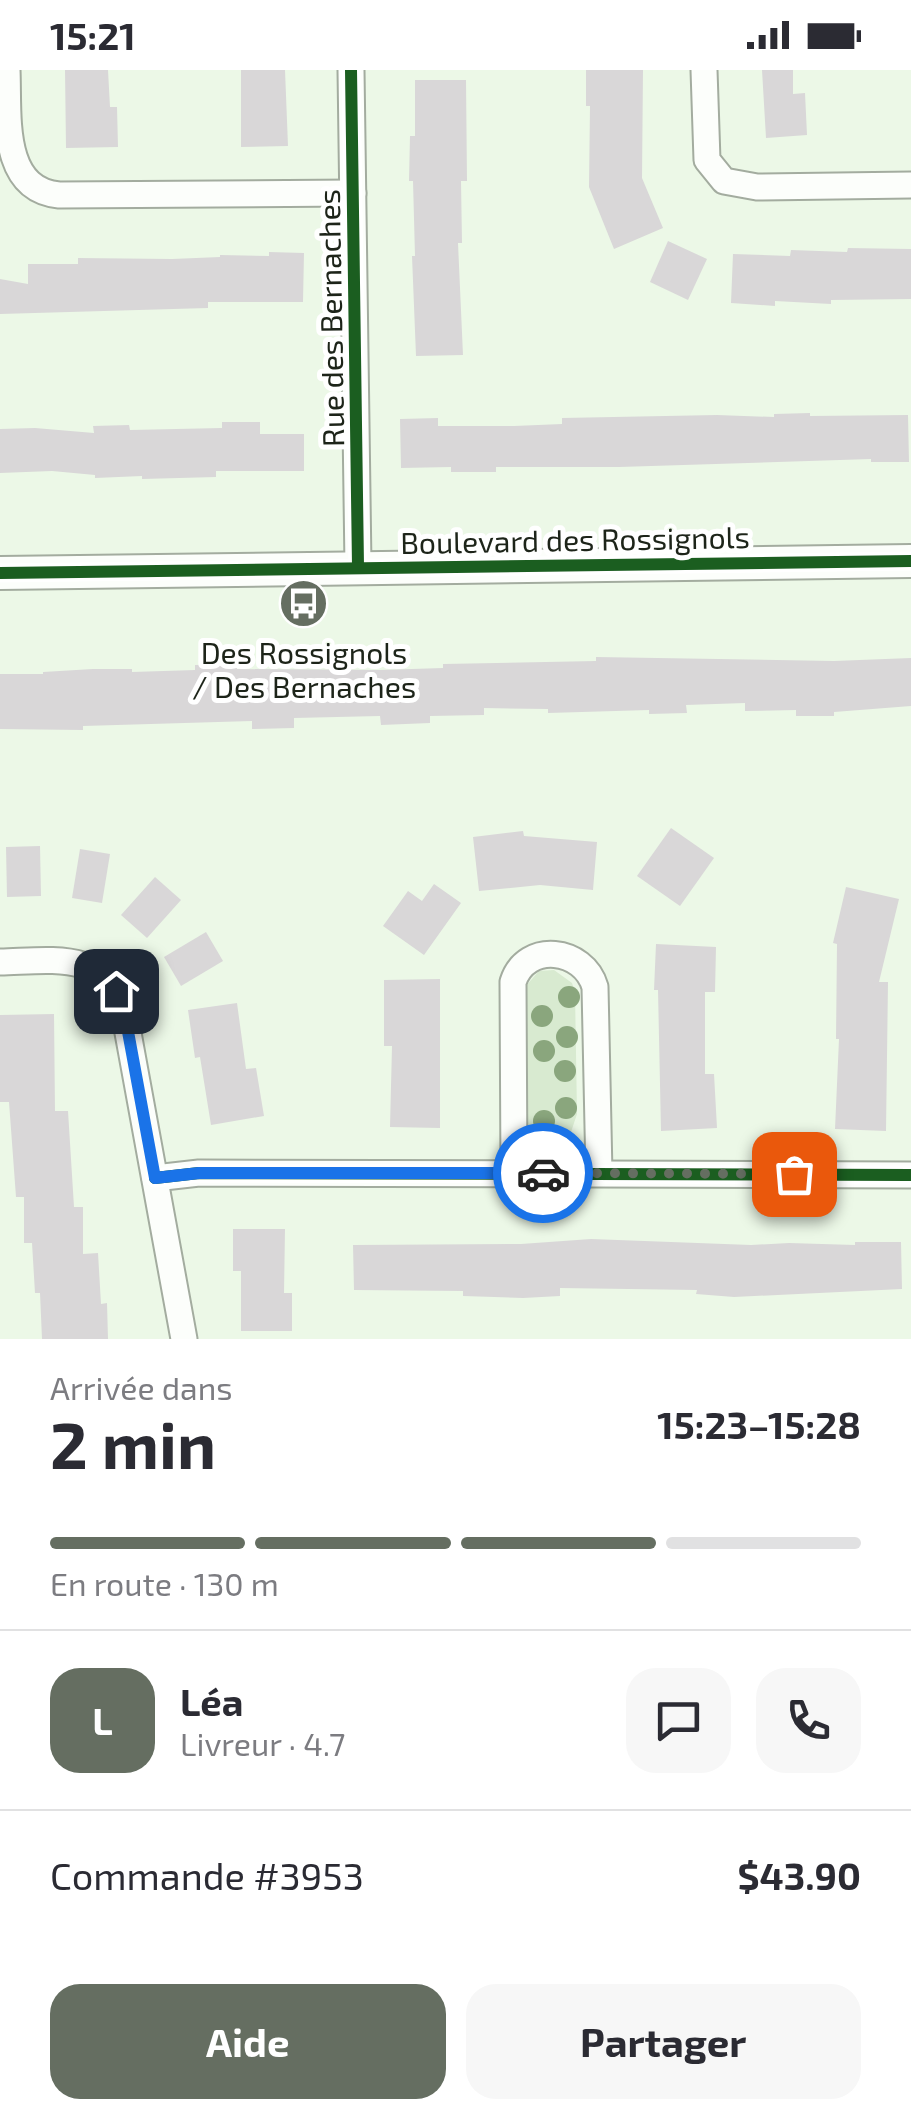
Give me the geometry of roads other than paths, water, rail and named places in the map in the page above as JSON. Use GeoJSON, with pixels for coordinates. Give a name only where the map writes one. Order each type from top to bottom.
{"type":"FeatureCollection","features":[{"type":"Feature","properties":{"kind":"street"},"geometry":{"type":"LineString","coordinates":[[7,70],[13,160],[20,175],[41,192],[353,192]]}},
{"type":"Feature","properties":{"kind":"street","name":"Rue des Bernaches"},"geometry":{"type":"LineString","coordinates":[[351,70],[358,566]]}},
{"type":"Feature","properties":{"kind":"street"},"geometry":{"type":"LineString","coordinates":[[704,70],[707,160],[724,181],[757,187],[911,185]]}},
{"type":"Feature","properties":{"kind":"street","name":"Boulevard des Rossignols"},"geometry":{"type":"LineString","coordinates":[[0,573],[911,562]]}},
{"type":"Feature","properties":{"kind":"street"},"geometry":{"type":"LineString","coordinates":[[514,1173],[512,982],[524,962],[547,954],[578,961],[589,972],[595,987],[598,1173]]}},
{"type":"Feature","properties":{"kind":"street"},"geometry":{"type":"LineString","coordinates":[[0,962],[74,962],[94,969],[116,991],[124,1010],[184,1339]]}},
{"type":"Feature","properties":{"kind":"street"},"geometry":{"type":"LineString","coordinates":[[155,1178],[199,1173],[911,1175]]}},
{"type":"Feature","properties":{"kind":"place","name":"Des Rossignols / Des Bernaches"},"geometry":{"type":"Point","coordinates":[304,603]}}]}
